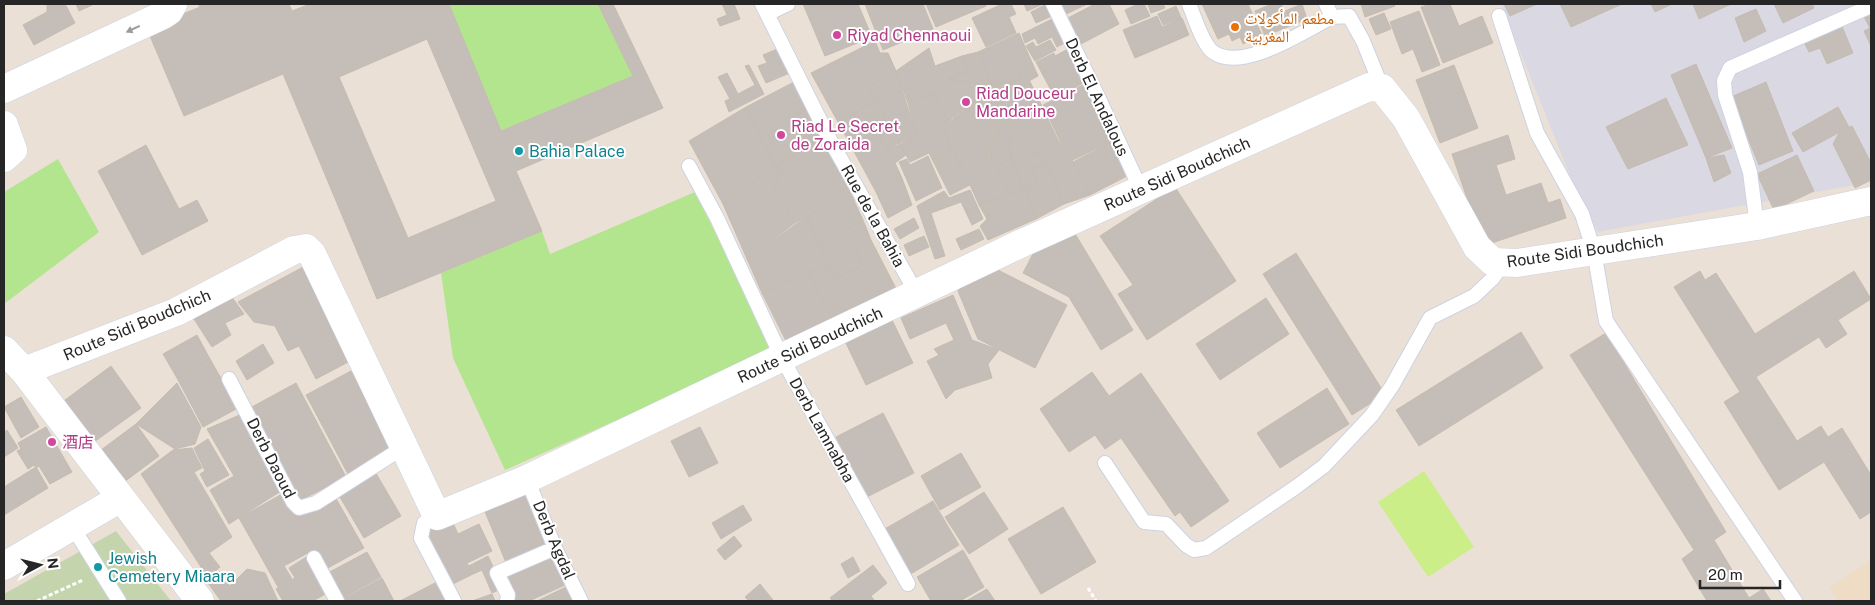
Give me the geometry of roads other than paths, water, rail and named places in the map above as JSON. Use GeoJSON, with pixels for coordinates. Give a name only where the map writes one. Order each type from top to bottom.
{"type":"FeatureCollection","features":[{"type":"Feature","properties":{"kind":"street"},"geometry":{"type":"LineString","coordinates":[[4,89],[163,15],[169,11],[173,4]]}},
{"type":"Feature","properties":{"kind":"street","name":"Route Sidi Boudchich"},"geometry":{"type":"LineString","coordinates":[[437,516],[528,479],[1140,190],[1363,90],[1382,88],[1406,118],[1477,247],[1493,262],[1503,264],[1757,226],[1871,201]]}},
{"type":"Feature","properties":{"kind":"street"},"geometry":{"type":"LineString","coordinates":[[4,125],[13,150],[4,158]]}},
{"type":"Feature","properties":{"kind":"street","name":"Route Sidi Boudchich"},"geometry":{"type":"LineString","coordinates":[[24,371],[176,312],[258,268],[302,247],[312,254],[404,447]]}},
{"type":"Feature","properties":{"kind":"street"},"geometry":{"type":"LineString","coordinates":[[4,350],[24,371],[200,601]]}},
{"type":"Feature","properties":{"kind":"street"},"geometry":{"type":"LineString","coordinates":[[404,447],[437,516]]}},
{"type":"Feature","properties":{"kind":"street"},"geometry":{"type":"LineString","coordinates":[[4,566],[121,498]]}},
{"type":"Feature","properties":{"kind":"lane"},"geometry":{"type":"LineString","coordinates":[[765,9],[788,4]]}},
{"type":"Feature","properties":{"kind":"lane","name":"Derb El Andalous"},"geometry":{"type":"LineString","coordinates":[[1053,4],[1140,190]]}},
{"type":"Feature","properties":{"kind":"lane"},"geometry":{"type":"LineString","coordinates":[[1189,4],[1201,34],[1212,52],[1229,59],[1248,56],[1266,50],[1332,17],[1349,16],[1363,42],[1382,88]]}},
{"type":"Feature","properties":{"kind":"lane"},"geometry":{"type":"LineString","coordinates":[[1326,4],[1332,17]]}},
{"type":"Feature","properties":{"kind":"lane"},"geometry":{"type":"LineString","coordinates":[[1757,226],[1750,172],[1725,95],[1724,81],[1730,68],[1871,6]]}},
{"type":"Feature","properties":{"kind":"lane","name":"Rue de la Bahia"},"geometry":{"type":"LineString","coordinates":[[765,9],[829,138],[917,294]]}},
{"type":"Feature","properties":{"kind":"lane"},"geometry":{"type":"LineString","coordinates":[[1499,16],[1536,133],[1582,214],[1594,251],[1606,321],[1795,601]]}},
{"type":"Feature","properties":{"kind":"lane","name":"Derb Lamnabha"},"geometry":{"type":"LineString","coordinates":[[689,166],[717,218],[782,358],[908,584]]}},
{"type":"Feature","properties":{"kind":"lane"},"geometry":{"type":"LineString","coordinates":[[1105,463],[1144,522],[1166,524],[1186,545],[1194,550],[1206,548],[1296,488],[1324,466],[1372,415],[1392,386],[1430,318],[1474,296],[1503,264]]}},
{"type":"Feature","properties":{"kind":"lane","name":"Derb Daoud"},"geometry":{"type":"LineString","coordinates":[[229,379],[293,502],[299,508],[316,502],[404,447]]}},
{"type":"Feature","properties":{"kind":"lane","name":"Derb Agdal"},"geometry":{"type":"LineString","coordinates":[[528,479],[555,548],[581,601]]}},
{"type":"Feature","properties":{"kind":"lane"},"geometry":{"type":"LineString","coordinates":[[437,516],[424,524],[421,538],[454,601]]}},
{"type":"Feature","properties":{"kind":"lane"},"geometry":{"type":"LineString","coordinates":[[72,526],[99,572],[119,601]]}},
{"type":"Feature","properties":{"kind":"lane"},"geometry":{"type":"LineString","coordinates":[[507,601],[508,595],[497,573],[555,548]]}},
{"type":"Feature","properties":{"kind":"lane"},"geometry":{"type":"LineString","coordinates":[[314,558],[337,601]]}},
{"type":"Feature","properties":{"kind":"place","name":"مطعم المأكولات المغربية"},"geometry":{"type":"Point","coordinates":[1235,27]}},
{"type":"Feature","properties":{"kind":"place","name":"Riyad Chennaoui"},"geometry":{"type":"Point","coordinates":[837,35]}},
{"type":"Feature","properties":{"kind":"place","name":"Riad Douceur Mandarine"},"geometry":{"type":"Point","coordinates":[966,102]}},
{"type":"Feature","properties":{"kind":"place","name":"Riad Le Secret de Zoraida"},"geometry":{"type":"Point","coordinates":[781,135]}},
{"type":"Feature","properties":{"kind":"place","name":"Bahia Palace"},"geometry":{"type":"Point","coordinates":[519,151]}},
{"type":"Feature","properties":{"kind":"place","name":"酒店"},"geometry":{"type":"Point","coordinates":[52,442]}},
{"type":"Feature","properties":{"kind":"place","name":"Jewish Cemetery Miaara"},"geometry":{"type":"Point","coordinates":[98,567]}}]}
